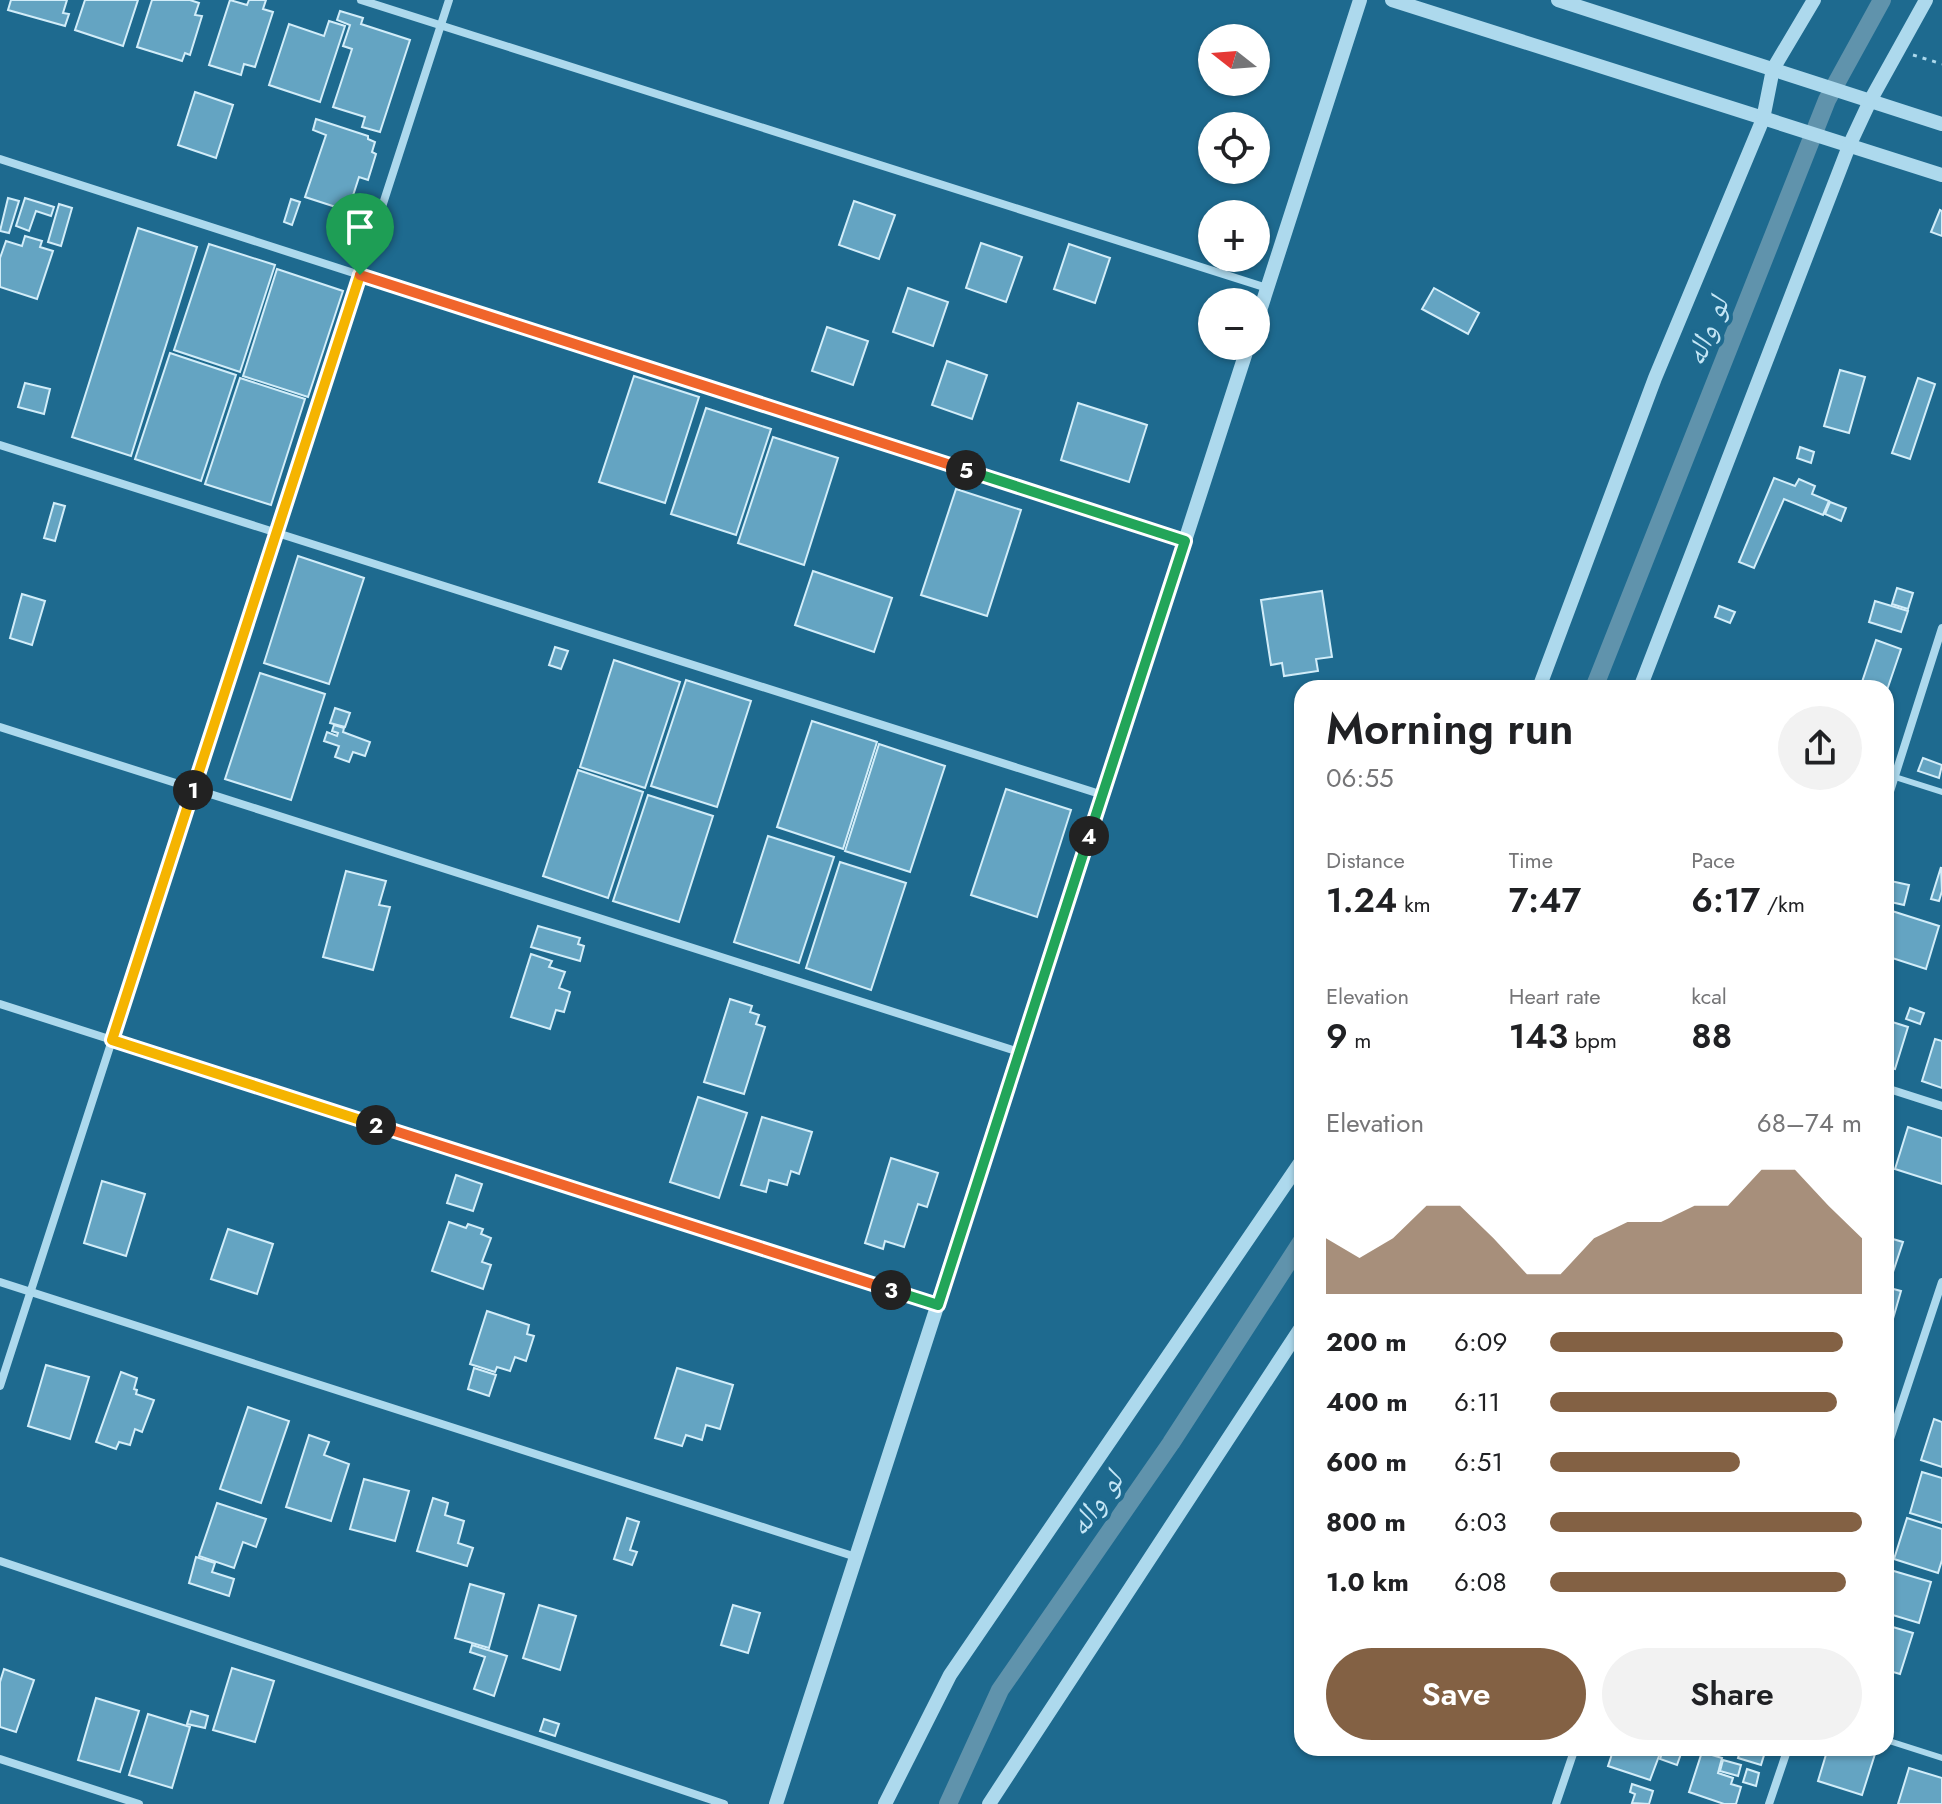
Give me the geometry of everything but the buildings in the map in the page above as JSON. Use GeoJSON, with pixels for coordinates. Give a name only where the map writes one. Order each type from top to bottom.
{"type":"FeatureCollection","features":[{"type":"Feature","properties":{"kind":"street"},"geometry":{"type":"LineString","coordinates":[[361,0],[1267,288],[1360,0]]}},
{"type":"Feature","properties":{"kind":"street"},"geometry":{"type":"LineString","coordinates":[[0,1386],[449,0]]}},
{"type":"Feature","properties":{"kind":"street"},"geometry":{"type":"LineString","coordinates":[[1392,0],[1942,175]]}},
{"type":"Feature","properties":{"kind":"street"},"geometry":{"type":"LineString","coordinates":[[1558,0],[1942,124]]}},
{"type":"Feature","properties":{"kind":"street"},"geometry":{"type":"LineString","coordinates":[[1542,680],[1655,378],[1770,121],[1773,69],[1814,0]]}},
{"type":"Feature","properties":{"kind":"street"},"geometry":{"type":"LineString","coordinates":[[1643,680],[1849,146],[1870,101],[1926,0]]}},
{"type":"Feature","properties":{"kind":"street"},"geometry":{"type":"LineString","coordinates":[[0,159],[1185,541]]}},
{"type":"Feature","properties":{"kind":"street"},"geometry":{"type":"LineString","coordinates":[[776,1804],[1243,360]]}},
{"type":"Feature","properties":{"kind":"street"},"geometry":{"type":"LineString","coordinates":[[0,445],[1103,795]]}},
{"type":"Feature","properties":{"kind":"street"},"geometry":{"type":"LineString","coordinates":[[1894,780],[1942,628]]}},
{"type":"Feature","properties":{"kind":"street"},"geometry":{"type":"LineString","coordinates":[[0,727],[1019,1052]]}},
{"type":"Feature","properties":{"kind":"street"},"geometry":{"type":"LineString","coordinates":[[0,1004],[938,1305]]}},
{"type":"Feature","properties":{"kind":"street"},"geometry":{"type":"LineString","coordinates":[[1894,1091],[1942,1106]]}},
{"type":"Feature","properties":{"kind":"street"},"geometry":{"type":"LineString","coordinates":[[885,1804],[950,1675],[1294,1172]]}},
{"type":"Feature","properties":{"kind":"street"},"geometry":{"type":"LineString","coordinates":[[0,1282],[856,1557]]}},
{"type":"Feature","properties":{"kind":"street"},"geometry":{"type":"LineString","coordinates":[[1894,1427],[1942,1282]]}},
{"type":"Feature","properties":{"kind":"street"},"geometry":{"type":"LineString","coordinates":[[989,1804],[1294,1338]]}},
{"type":"Feature","properties":{"kind":"street"},"geometry":{"type":"LineString","coordinates":[[0,1561],[724,1804]]}},
{"type":"Feature","properties":{"kind":"street"},"geometry":{"type":"LineString","coordinates":[[1556,1804],[1572,1756]]}},
{"type":"Feature","properties":{"kind":"street"},"geometry":{"type":"LineString","coordinates":[[1769,1804],[1785,1756]]}},
{"type":"Feature","properties":{"kind":"street"},"geometry":{"type":"LineString","coordinates":[[0,1759],[139,1804]]}},
{"type":"Feature","properties":{"kind":"lane"},"geometry":{"type":"LineString","coordinates":[[1895,777],[1942,792]]}},
{"type":"Feature","properties":{"kind":"lane"},"geometry":{"type":"LineString","coordinates":[[1894,1743],[1942,1758]]}},
{"type":"Feature","properties":{"kind":"path"},"geometry":{"type":"LineString","coordinates":[[1897,51],[1942,64]]}},
{"type":"Feature","properties":{"kind":"waterway","name":"لو واله"},"geometry":{"type":"LineString","coordinates":[[1597,680],[1827,100],[1882,0]]}},
{"type":"Feature","properties":{"kind":"waterway","name":"لو واله"},"geometry":{"type":"LineString","coordinates":[[948,1804],[1000,1690],[1171,1443],[1294,1253]]}},
{"type":"Feature","properties":{"kind":"route"},"geometry":{"type":"LineString","coordinates":[[360,275],[1185,541],[938,1305],[112,1040],[360,275]]}}]}
